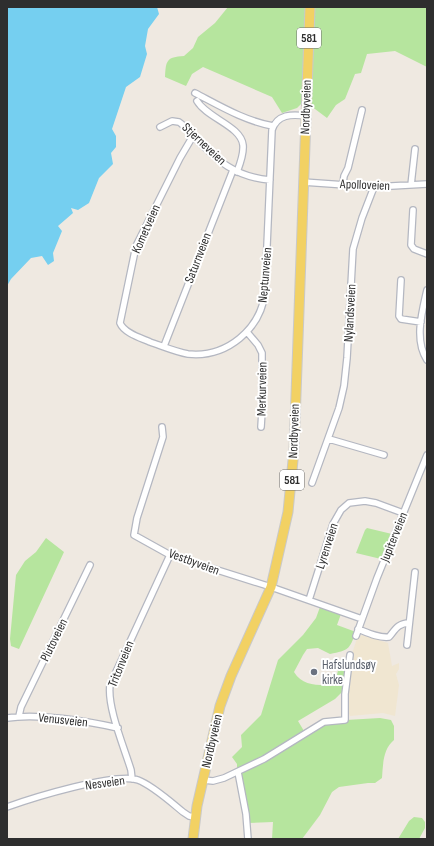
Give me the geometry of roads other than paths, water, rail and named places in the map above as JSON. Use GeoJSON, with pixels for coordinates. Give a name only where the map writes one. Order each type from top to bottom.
{"type":"FeatureCollection","features":[{"type":"Feature","properties":{"kind":"main road","name":"Nordbyveien"},"geometry":{"type":"LineString","coordinates":[[193,839],[195,817],[223,696],[230,676],[271,587],[288,512],[293,466],[310,7]]}},
{"type":"Feature","properties":{"kind":"street"},"geometry":{"type":"LineString","coordinates":[[195,93],[250,121],[273,126],[287,115],[294,114],[306,116]]}},
{"type":"Feature","properties":{"kind":"street","name":"Saturnveien"},"geometry":{"type":"LineString","coordinates":[[164,346],[243,150],[243,143],[240,137],[207,113],[197,101]]}},
{"type":"Feature","properties":{"kind":"street"},"geometry":{"type":"LineString","coordinates":[[343,184],[362,110]]}},
{"type":"Feature","properties":{"kind":"street","name":"Stjerneveien"},"geometry":{"type":"LineString","coordinates":[[160,127],[172,121],[179,122],[219,160],[235,171],[270,180]]}},
{"type":"Feature","properties":{"kind":"street","name":"Neptunveien"},"geometry":{"type":"LineString","coordinates":[[123,328],[146,340],[183,353],[197,354],[208,353],[228,346],[247,332],[258,318],[265,297],[273,126]]}},
{"type":"Feature","properties":{"kind":"street","name":"Kometveien"},"geometry":{"type":"LineString","coordinates":[[123,328],[120,321],[136,246],[180,158],[194,136]]}},
{"type":"Feature","properties":{"kind":"street"},"geometry":{"type":"LineString","coordinates":[[411,185],[415,150]]}},
{"type":"Feature","properties":{"kind":"street","name":"Apolloveien"},"geometry":{"type":"LineString","coordinates":[[303,182],[374,187],[427,184]]}},
{"type":"Feature","properties":{"kind":"street","name":"Nylandsveien"},"geometry":{"type":"LineString","coordinates":[[312,483],[329,440],[339,408],[345,379],[353,249],[362,218],[374,187]]}},
{"type":"Feature","properties":{"kind":"street"},"geometry":{"type":"LineString","coordinates":[[413,210],[411,245],[414,249],[427,254]]}},
{"type":"Feature","properties":{"kind":"street"},"geometry":{"type":"LineString","coordinates":[[401,280],[399,316],[401,319],[421,322]]}},
{"type":"Feature","properties":{"kind":"street"},"geometry":{"type":"LineString","coordinates":[[427,290],[421,322],[421,344],[423,353],[427,360]]}},
{"type":"Feature","properties":{"kind":"street","name":"Merkurveien"},"geometry":{"type":"LineString","coordinates":[[247,332],[258,345],[262,353],[261,427]]}},
{"type":"Feature","properties":{"kind":"street","name":"Vestbyveien"},"geometry":{"type":"LineString","coordinates":[[162,428],[163,437],[137,518],[134,535],[170,555],[271,587],[362,619]]}},
{"type":"Feature","properties":{"kind":"street"},"geometry":{"type":"LineString","coordinates":[[329,440],[384,455]]}},
{"type":"Feature","properties":{"kind":"street","name":"Jupiterveien"},"geometry":{"type":"LineString","coordinates":[[356,636],[427,455]]}},
{"type":"Feature","properties":{"kind":"street","name":"Lyrenveien"},"geometry":{"type":"LineString","coordinates":[[309,600],[333,524],[340,510],[349,503],[365,501],[376,503],[403,513]]}},
{"type":"Feature","properties":{"kind":"street","name":"Tritonveien"},"geometry":{"type":"LineString","coordinates":[[132,779],[131,770],[110,699],[110,685],[170,555]]}},
{"type":"Feature","properties":{"kind":"street","name":"Plutoveien"},"geometry":{"type":"LineString","coordinates":[[19,716],[21,707],[90,565]]}},
{"type":"Feature","properties":{"kind":"street"},"geometry":{"type":"LineString","coordinates":[[407,645],[408,623],[415,572]]}},
{"type":"Feature","properties":{"kind":"street"},"geometry":{"type":"LineString","coordinates":[[358,629],[383,638],[389,637],[399,625],[408,623]]}},
{"type":"Feature","properties":{"kind":"street"},"geometry":{"type":"LineString","coordinates":[[203,780],[218,780],[238,772],[264,759],[324,722],[345,720],[345,694],[350,655]]}},
{"type":"Feature","properties":{"kind":"street","name":"Venusveien"},"geometry":{"type":"LineString","coordinates":[[7,718],[19,716],[82,721],[118,728]]}},
{"type":"Feature","properties":{"kind":"street"},"geometry":{"type":"LineString","coordinates":[[238,772],[246,814],[248,839]]}},
{"type":"Feature","properties":{"kind":"street","name":"Nesveien"},"geometry":{"type":"LineString","coordinates":[[7,806],[77,787],[132,779],[145,784],[184,812],[195,817]]}},
{"type":"Feature","properties":{"kind":"water"},"geometry":{"type":"Polygon","coordinates":[[[7,7],[157,7],[159,14],[148,29],[145,46],[147,54],[140,77],[126,87],[112,129],[116,136],[116,147],[111,153],[113,164],[99,178],[89,203],[78,210],[71,208],[73,213],[58,226],[62,231],[53,253],[54,261],[48,265],[42,256],[31,258],[11,279],[7,286],[7,7]]]}},
{"type":"Feature","properties":{"kind":"place","name":"Hafslundsøy kirke"},"geometry":{"type":"Point","coordinates":[314,672]}}]}
